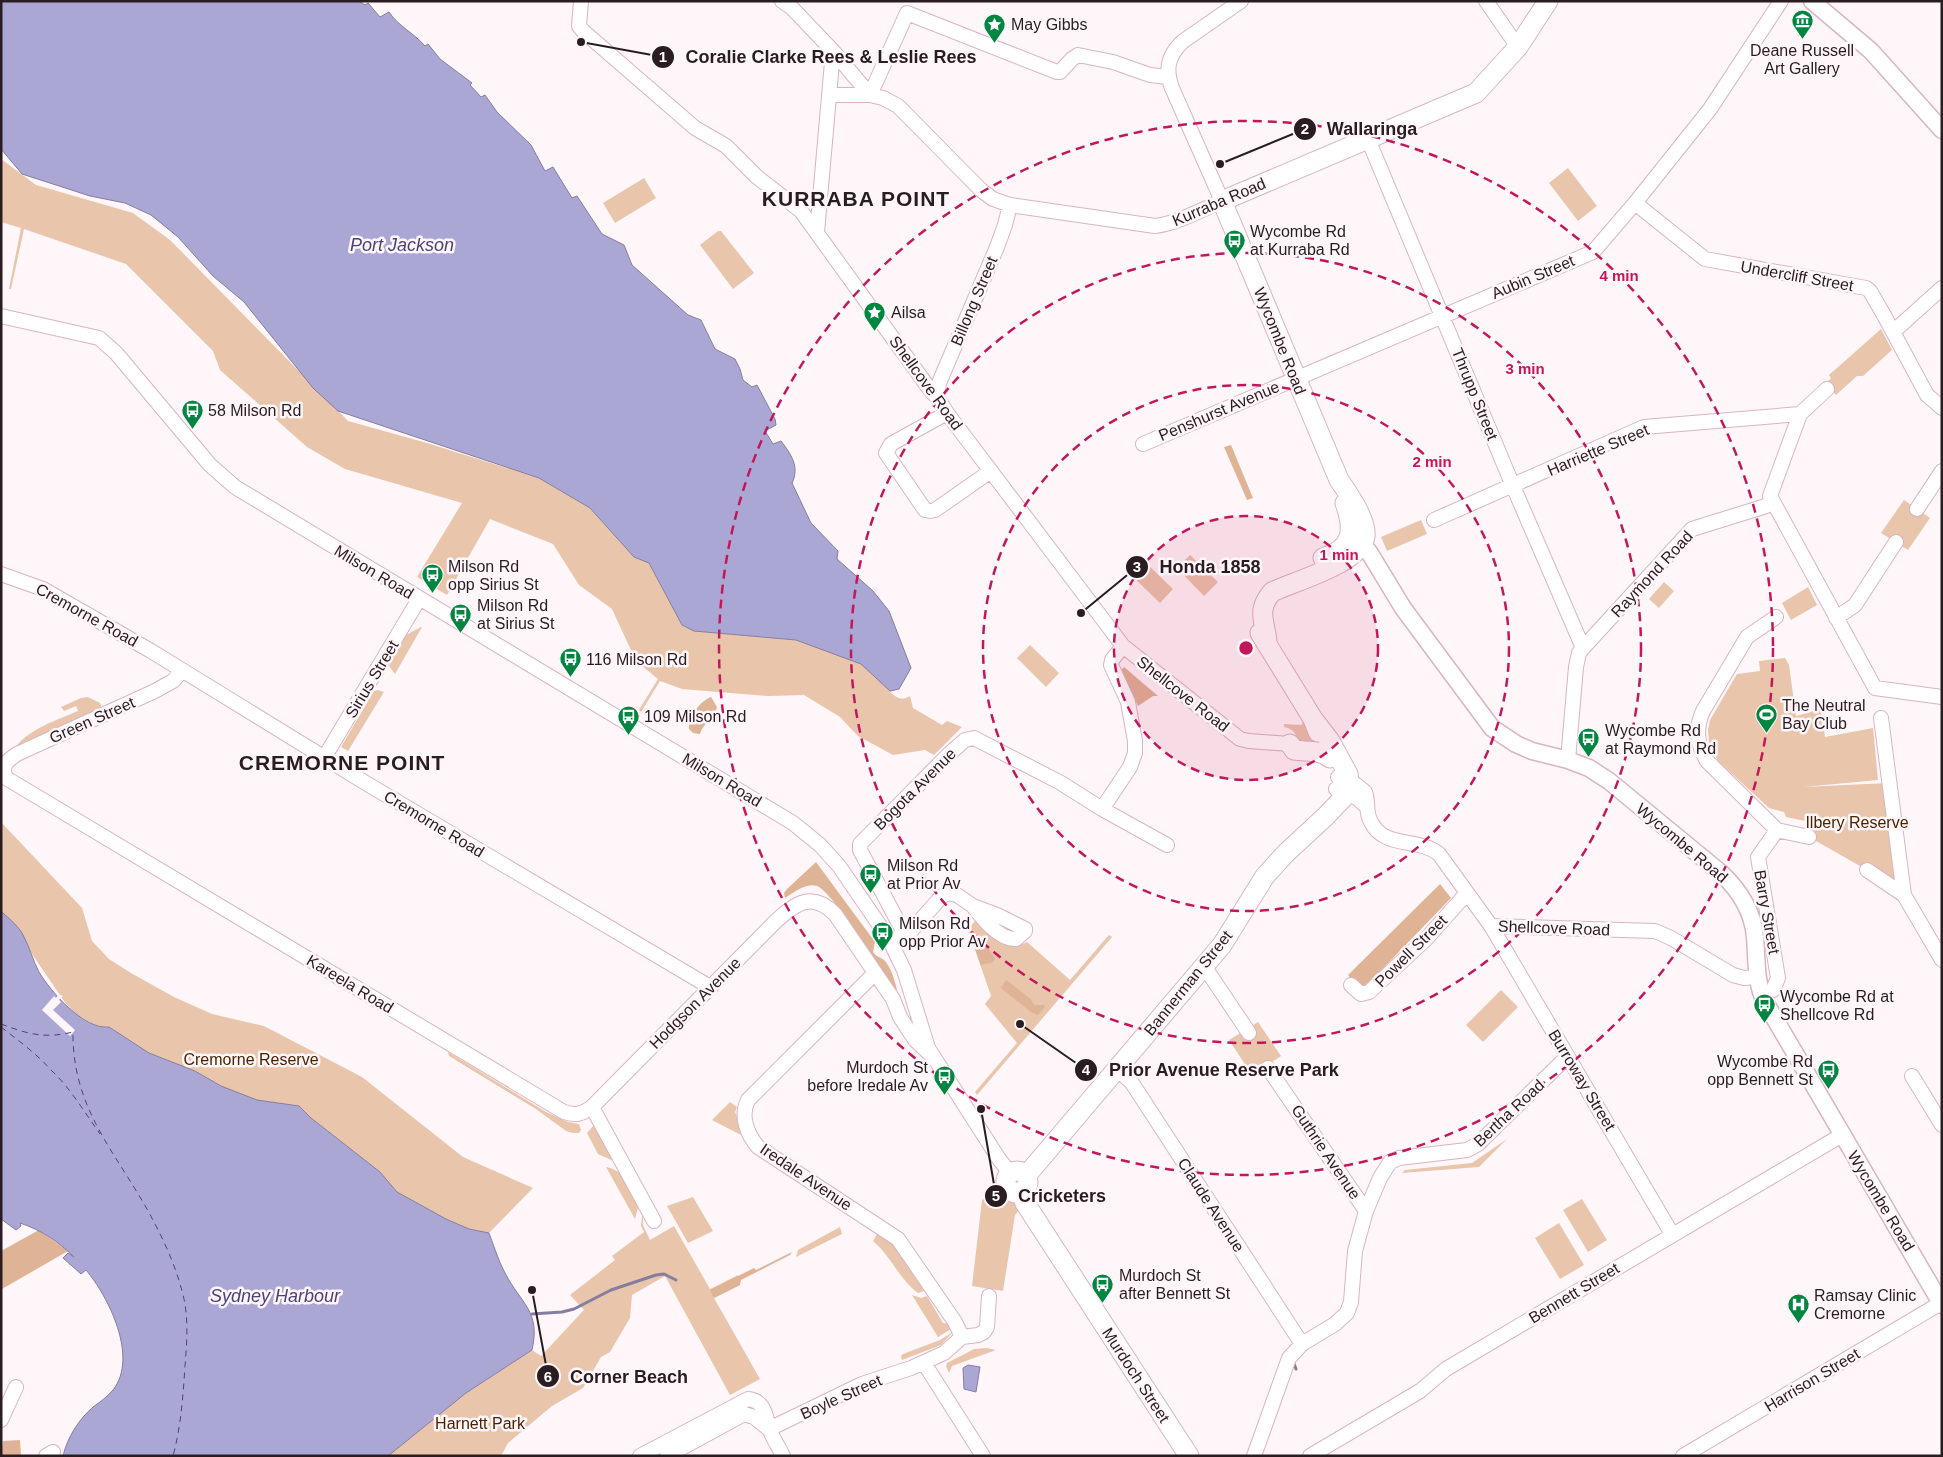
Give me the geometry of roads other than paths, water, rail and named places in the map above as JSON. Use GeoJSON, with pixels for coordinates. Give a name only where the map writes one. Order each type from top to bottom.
{"type":"FeatureCollection","features":[{"type":"Feature","properties":{"kind":"main road","name":"Kurraba Road"},"geometry":{"type":"LineString","coordinates":[[1222,200],[1476,93],[1518,47],[1548,1]]}},
{"type":"Feature","properties":{"kind":"main road","name":"Wycombe Road"},"geometry":{"type":"LineString","coordinates":[[1222,200],[1339,480],[1342,496],[1357,540]]}},
{"type":"Feature","properties":{"kind":"main road"},"geometry":{"type":"LineString","coordinates":[[1342,784],[1339,756],[1314,720],[1257,628],[1252,612],[1256,597],[1266,585],[1280,575],[1340,551],[1357,540]]}},
{"type":"Feature","properties":{"kind":"main road"},"geometry":{"type":"LineString","coordinates":[[1314,720],[1342,784]]}},
{"type":"Feature","properties":{"kind":"main road"},"geometry":{"type":"LineString","coordinates":[[1290,744],[1294,750],[1323,753],[1330,758]]}},
{"type":"Feature","properties":{"kind":"main road","name":"Bannerman Street"},"geometry":{"type":"LineString","coordinates":[[1019,1180],[1226,940],[1262,878],[1286,853],[1342,784]]}},
{"type":"Feature","properties":{"kind":"main road","name":"Murdoch Street"},"geometry":{"type":"LineString","coordinates":[[1019,1180],[1025,1203],[1189,1456]]}},
{"type":"Feature","properties":{"kind":"street","name":"Shellcove Road"},"geometry":{"type":"LineString","coordinates":[[580,1],[579,26],[583,31],[696,128],[726,146],[757,177],[796,206],[817,232],[947,413],[1123,646],[1240,739],[1290,744]]}},
{"type":"Feature","properties":{"kind":"street"},"geometry":{"type":"LineString","coordinates":[[782,1],[792,8],[833,51],[870,95],[907,14],[1057,72],[1060,72],[1078,55],[1113,62],[1150,75],[1168,76]]}},
{"type":"Feature","properties":{"kind":"street"},"geometry":{"type":"LineString","coordinates":[[1222,200],[1168,76],[1167,66],[1174,50],[1182,42],[1241,1]]}},
{"type":"Feature","properties":{"kind":"street"},"geometry":{"type":"LineString","coordinates":[[1486,1],[1518,47]]}},
{"type":"Feature","properties":{"kind":"street","name":"Aubin Street"},"geometry":{"type":"LineString","coordinates":[[1296,378],[1593,252],[1710,109],[1781,1]]}},
{"type":"Feature","properties":{"kind":"street"},"geometry":{"type":"LineString","coordinates":[[1812,1],[1871,51],[1942,130]]}},
{"type":"Feature","properties":{"kind":"street"},"geometry":{"type":"LineString","coordinates":[[817,232],[833,51]]}},
{"type":"Feature","properties":{"kind":"street","name":"Kurraba Road"},"geometry":{"type":"LineString","coordinates":[[829,94],[870,95],[894,103],[980,190],[993,199],[1010,205],[1155,226],[1180,219],[1222,200]]}},
{"type":"Feature","properties":{"kind":"street","name":"Thrupp Street"},"geometry":{"type":"LineString","coordinates":[[1368,139],[1583,648]]}},
{"type":"Feature","properties":{"kind":"street","name":"Undercliff Street"},"geometry":{"type":"LineString","coordinates":[[1635,203],[1705,259],[1866,288],[1870,291],[1927,395],[1942,408]]}},
{"type":"Feature","properties":{"kind":"street","name":"Billong Street"},"geometry":{"type":"LineString","coordinates":[[937,397],[939,383],[997,247],[1010,205]]}},
{"type":"Feature","properties":{"kind":"street"},"geometry":{"type":"LineString","coordinates":[[1893,332],[1942,288]]}},
{"type":"Feature","properties":{"kind":"street","name":"Milson Road"},"geometry":{"type":"LineString","coordinates":[[1,316],[99,338],[116,353],[210,465],[229,482],[419,599],[794,823],[820,845],[839,866],[889,939],[904,970],[913,1000]]}},
{"type":"Feature","properties":{"kind":"street","name":"Penshurst Avenue"},"geometry":{"type":"LineString","coordinates":[[1143,444],[1296,378]]}},
{"type":"Feature","properties":{"kind":"street"},"geometry":{"type":"LineString","coordinates":[[1827,389],[1800,414],[1770,496],[1772,502],[1875,688],[1942,697]]}},
{"type":"Feature","properties":{"kind":"street"},"geometry":{"type":"LineString","coordinates":[[947,413],[892,444],[886,453],[926,510],[935,510],[992,471]]}},
{"type":"Feature","properties":{"kind":"street","name":"Harriette Street"},"geometry":{"type":"LineString","coordinates":[[1434,520],[1644,427],[1800,414]]}},
{"type":"Feature","properties":{"kind":"street"},"geometry":{"type":"LineString","coordinates":[[1917,509],[1942,471]]}},
{"type":"Feature","properties":{"kind":"street","name":"Raymond Road"},"geometry":{"type":"LineString","coordinates":[[1568,760],[1576,667],[1579,653],[1692,529],[1766,506],[1772,502]]}},
{"type":"Feature","properties":{"kind":"street","name":"Wycombe Road"},"geometry":{"type":"LineString","coordinates":[[1357,540],[1403,608],[1492,728],[1516,744],[1532,751],[1568,760],[1589,768],[1609,781],[1732,884],[1747,906],[1753,922],[1757,977],[1762,995],[1941,1304]]}},
{"type":"Feature","properties":{"kind":"street"},"geometry":{"type":"LineString","coordinates":[[1836,618],[1855,605],[1896,542]]}},
{"type":"Feature","properties":{"kind":"street","name":"Cremorne Road"},"geometry":{"type":"LineString","coordinates":[[1,574],[43,589],[151,651],[324,758],[710,987]]}},
{"type":"Feature","properties":{"kind":"street","name":"Sirius Street"},"geometry":{"type":"LineString","coordinates":[[324,758],[419,599]]}},
{"type":"Feature","properties":{"kind":"street"},"geometry":{"type":"LineString","coordinates":[[1776,617],[1747,637],[1703,711],[1698,734],[1702,752],[1707,761],[1777,830],[1810,837]]}},
{"type":"Feature","properties":{"kind":"street"},"geometry":{"type":"LineString","coordinates":[[1102,808],[1130,768],[1135,753],[1128,702],[1111,665],[1112,660],[1123,646]]}},
{"type":"Feature","properties":{"kind":"street","name":"Green Street"},"geometry":{"type":"LineString","coordinates":[[3,769],[5,764],[17,754],[155,691],[173,681],[182,671]]}},
{"type":"Feature","properties":{"kind":"street"},"geometry":{"type":"LineString","coordinates":[[1882,718],[1904,895],[1942,960]]}},
{"type":"Feature","properties":{"kind":"street","name":"Bogota Avenue"},"geometry":{"type":"LineString","coordinates":[[905,935],[860,850],[860,844],[965,740],[974,738],[1061,783],[1167,845]]}},
{"type":"Feature","properties":{"kind":"street","name":"Kareela Road"},"geometry":{"type":"LineString","coordinates":[[3,769],[8,781],[564,1112],[580,1114],[592,1107]]}},
{"type":"Feature","properties":{"kind":"street","name":"Shellcove Road"},"geometry":{"type":"LineString","coordinates":[[1342,784],[1365,792],[1366,806],[1371,824],[1378,833],[1392,840],[1435,851],[1491,926],[1655,931],[1672,938],[1733,976],[1744,978],[1757,977]]}},
{"type":"Feature","properties":{"kind":"street","name":"Barry Street"},"geometry":{"type":"LineString","coordinates":[[1762,995],[1773,990],[1778,978],[1758,857],[1777,830]]}},
{"type":"Feature","properties":{"kind":"street"},"geometry":{"type":"LineString","coordinates":[[1867,870],[1904,895]]}},
{"type":"Feature","properties":{"kind":"street","name":"Powell Street"},"geometry":{"type":"LineString","coordinates":[[1351,985],[1360,994],[1369,992],[1426,939],[1467,893]]}},
{"type":"Feature","properties":{"kind":"street"},"geometry":{"type":"LineString","coordinates":[[889,939],[905,935],[914,928],[945,894],[957,895],[973,906]]}},
{"type":"Feature","properties":{"kind":"street","name":"Murdoch Street"},"geometry":{"type":"LineString","coordinates":[[802,903],[816,901],[829,908],[845,928],[893,999],[900,1017],[915,1040],[933,1056]]}},
{"type":"Feature","properties":{"kind":"street","name":"Hodgson Avenue"},"geometry":{"type":"LineString","coordinates":[[592,1107],[787,912],[802,903]]}},
{"type":"Feature","properties":{"kind":"street","name":"Burroway Street"},"geometry":{"type":"LineString","coordinates":[[1491,926],[1672,1234]]}},
{"type":"Feature","properties":{"kind":"street"},"geometry":{"type":"LineString","coordinates":[[1204,966],[1249,1033]]}},
{"type":"Feature","properties":{"kind":"street","name":"Iredale Avenue"},"geometry":{"type":"LineString","coordinates":[[875,973],[748,1100],[744,1116],[752,1139],[758,1147],[898,1239],[955,1322],[962,1337]]}},
{"type":"Feature","properties":{"kind":"street"},"geometry":{"type":"LineString","coordinates":[[893,999],[900,1002],[913,1000]]}},
{"type":"Feature","properties":{"kind":"street","name":"Murdoch Street"},"geometry":{"type":"LineString","coordinates":[[913,1000],[925,1040],[933,1056],[999,1159],[1019,1180]]}},
{"type":"Feature","properties":{"kind":"street","name":"Bertha Road"},"geometry":{"type":"LineString","coordinates":[[1254,1456],[1289,1358],[1302,1344],[1335,1324],[1347,1313],[1351,1302],[1356,1251],[1366,1211],[1380,1178],[1390,1162],[1399,1158],[1467,1150],[1491,1132],[1567,1057]]}},
{"type":"Feature","properties":{"kind":"street","name":"Guthrie Avenue"},"geometry":{"type":"LineString","coordinates":[[1268,1068],[1366,1211]]}},
{"type":"Feature","properties":{"kind":"street","name":"Claude Avenue"},"geometry":{"type":"LineString","coordinates":[[1116,1069],[1132,1083],[1302,1344]]}},
{"type":"Feature","properties":{"kind":"street"},"geometry":{"type":"LineString","coordinates":[[1912,1076],[1942,1125]]}},
{"type":"Feature","properties":{"kind":"street"},"geometry":{"type":"LineString","coordinates":[[592,1107],[654,1221]]}},
{"type":"Feature","properties":{"kind":"street","name":"Bennett Street"},"geometry":{"type":"LineString","coordinates":[[1310,1456],[1420,1391],[1446,1369],[1842,1135]]}},
{"type":"Feature","properties":{"kind":"street","name":"Boyle Street"},"geometry":{"type":"LineString","coordinates":[[769,1430],[862,1384],[924,1363],[944,1353],[962,1337],[978,1335],[984,1332],[987,1326],[989,1296]]}},
{"type":"Feature","properties":{"kind":"street","name":"Harrison Street"},"geometry":{"type":"LineString","coordinates":[[1683,1456],[1941,1304]]}},
{"type":"Feature","properties":{"kind":"street"},"geometry":{"type":"LineString","coordinates":[[924,1363],[983,1456]]}},
{"type":"Feature","properties":{"kind":"street"},"geometry":{"type":"LineString","coordinates":[[1,1420],[16,1387]]}},
{"type":"Feature","properties":{"kind":"street"},"geometry":{"type":"LineString","coordinates":[[640,1456],[748,1399],[756,1401],[766,1412],[769,1430],[783,1456]]}},
{"type":"Feature","properties":{"kind":"street"},"geometry":{"type":"LineString","coordinates":[[667,1456],[744,1414],[754,1417],[769,1430]]}},
{"type":"Feature","properties":{"kind":"water","name":"Port Jackson"},"geometry":{"type":"Polygon","coordinates":[[[1,1],[359,1],[365,5],[368,3],[380,17],[389,12],[425,46],[428,44],[440,59],[472,83],[470,85],[481,97],[485,95],[497,112],[531,145],[545,171],[553,167],[572,198],[577,196],[602,234],[624,245],[632,265],[688,315],[701,320],[715,349],[735,359],[743,380],[752,387],[757,385],[775,419],[776,425],[765,431],[773,444],[781,441],[791,456],[795,466],[792,483],[811,523],[838,551],[837,559],[873,591],[889,611],[911,668],[899,689],[890,691],[861,664],[796,640],[694,631],[682,625],[649,563],[634,557],[590,508],[539,478],[338,411],[313,388],[244,302],[213,276],[178,237],[151,215],[125,203],[90,196],[22,174],[1,149],[1,1]]]}},
{"type":"Feature","properties":{"kind":"water","name":"Sydney Harbour"},"geometry":{"type":"Polygon","coordinates":[[[1,911],[22,933],[44,980],[60,999],[79,1016],[99,1026],[109,1027],[149,1053],[195,1071],[221,1086],[257,1100],[299,1106],[311,1118],[380,1172],[397,1192],[446,1219],[469,1229],[489,1233],[505,1273],[532,1317],[534,1337],[532,1350],[466,1393],[388,1456],[63,1456],[67,1442],[78,1423],[113,1390],[120,1376],[123,1361],[122,1344],[118,1327],[95,1281],[86,1270],[81,1274],[63,1258],[68,1253],[74,1257],[62,1246],[42,1233],[20,1223],[21,1226],[16,1230],[1,1219],[1,911]]]}},
{"type":"Feature","properties":{"kind":"water"},"geometry":{"type":"Polygon","coordinates":[[[968,1365],[980,1367],[976,1392],[964,1389],[963,1368],[968,1365]]]}},
{"type":"Feature","properties":{"kind":"waterway"},"geometry":{"type":"LineString","coordinates":[[532,1314],[562,1312],[574,1309],[611,1290],[656,1275],[664,1274],[676,1280]]}},
{"type":"Feature","properties":{"kind":"waterway"},"geometry":{"type":"LineString","coordinates":[[1293,1361],[1296,1369]]}},
{"type":"Feature","properties":{"kind":"place","name":"Deane Russell Art Gallery"},"geometry":{"type":"Point","coordinates":[1802,40]}},
{"type":"Feature","properties":{"kind":"place","name":"Coralie Clarke Rees & Leslie Rees"},"geometry":{"type":"Point","coordinates":[581,42]}},
{"type":"Feature","properties":{"kind":"place","name":"May Gibbs"},"geometry":{"type":"Point","coordinates":[995,43]}},
{"type":"Feature","properties":{"kind":"place","name":"Wallaringa"},"geometry":{"type":"Point","coordinates":[1220,164]}},
{"type":"Feature","properties":{"kind":"place","name":"Wycombe Rd at Kurraba Rd"},"geometry":{"type":"Point","coordinates":[1234,259]}},
{"type":"Feature","properties":{"kind":"place","name":"Ailsa"},"geometry":{"type":"Point","coordinates":[875,331]}},
{"type":"Feature","properties":{"kind":"place","name":"58 Milson Rd"},"geometry":{"type":"Point","coordinates":[192,429]}},
{"type":"Feature","properties":{"kind":"place","name":"Milson Rd opp Sirius St"},"geometry":{"type":"Point","coordinates":[432,594]}},
{"type":"Feature","properties":{"kind":"place","name":"Honda 1858"},"geometry":{"type":"Point","coordinates":[1081,613]}},
{"type":"Feature","properties":{"kind":"place","name":"Milson Rd at Sirius St"},"geometry":{"type":"Point","coordinates":[461,633]}},
{"type":"Feature","properties":{"kind":"place","name":"116 Milson Rd"},"geometry":{"type":"Point","coordinates":[570,678]}},
{"type":"Feature","properties":{"kind":"place","name":"The Neutral Bay Club"},"geometry":{"type":"Point","coordinates":[1766,733]}},
{"type":"Feature","properties":{"kind":"place","name":"109 Milson Rd"},"geometry":{"type":"Point","coordinates":[628,735]}},
{"type":"Feature","properties":{"kind":"place","name":"Wycombe Rd at Raymond Rd"},"geometry":{"type":"Point","coordinates":[1589,758]}},
{"type":"Feature","properties":{"kind":"place","name":"Milson Rd at Prior Av"},"geometry":{"type":"Point","coordinates":[871,893]}},
{"type":"Feature","properties":{"kind":"place","name":"Milson Rd opp Prior Av"},"geometry":{"type":"Point","coordinates":[883,951]}},
{"type":"Feature","properties":{"kind":"place","name":"Prior Avenue Reserve Park"},"geometry":{"type":"Point","coordinates":[1020,1024]}},
{"type":"Feature","properties":{"kind":"place","name":"Wycombe Rd at Shellcove Rd"},"geometry":{"type":"Point","coordinates":[1764,1024]}},
{"type":"Feature","properties":{"kind":"place","name":"Wycombe Rd opp Bennett St"},"geometry":{"type":"Point","coordinates":[1829,1089]}},
{"type":"Feature","properties":{"kind":"place","name":"Murdoch St before Iredale Av"},"geometry":{"type":"Point","coordinates":[944,1095]}},
{"type":"Feature","properties":{"kind":"place","name":"Cricketers"},"geometry":{"type":"Point","coordinates":[981,1109]}},
{"type":"Feature","properties":{"kind":"place","name":"Corner Beach"},"geometry":{"type":"Point","coordinates":[532,1290]}},
{"type":"Feature","properties":{"kind":"place","name":"Murdoch St after Bennett St"},"geometry":{"type":"Point","coordinates":[1103,1303]}},
{"type":"Feature","properties":{"kind":"place","name":"Ramsay Clinic Cremorne"},"geometry":{"type":"Point","coordinates":[1798,1323]}},
{"type":"Feature","properties":{"kind":"district","name":"KURRABA POINT"},"geometry":{"type":"Point","coordinates":[856,198]}},
{"type":"Feature","properties":{"kind":"district","name":"CREMORNE POINT"},"geometry":{"type":"Point","coordinates":[342,762]}},
{"type":"Feature","properties":{"kind":"park label","name":"Ilbery Reserve"},"geometry":{"type":"Point","coordinates":[1857,822]}},
{"type":"Feature","properties":{"kind":"park label","name":"Cremorne Reserve"},"geometry":{"type":"Point","coordinates":[251,1059]}},
{"type":"Feature","properties":{"kind":"park label","name":"Harnett Park"},"geometry":{"type":"Point","coordinates":[480,1423]}}]}
